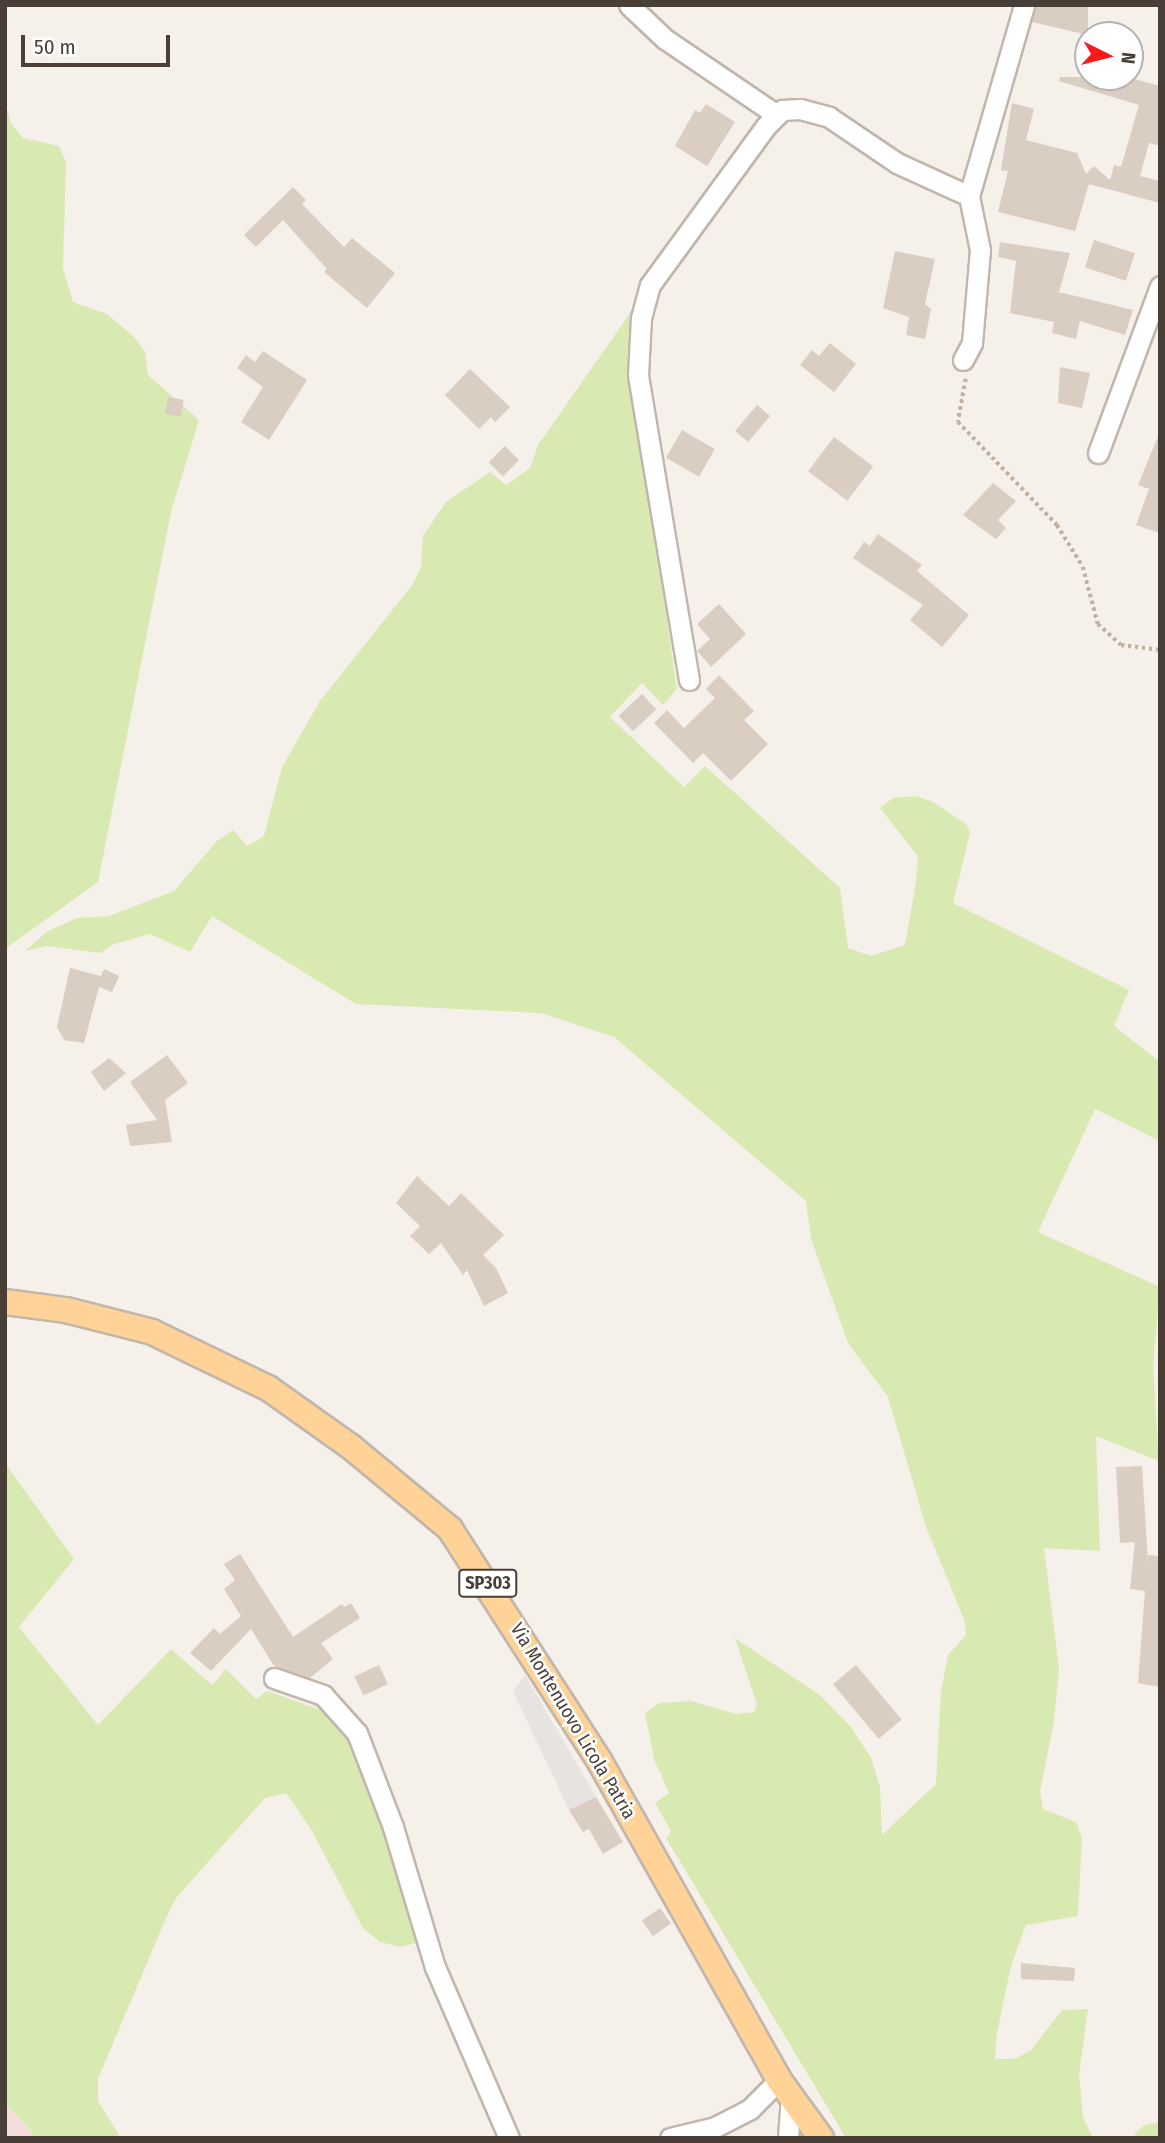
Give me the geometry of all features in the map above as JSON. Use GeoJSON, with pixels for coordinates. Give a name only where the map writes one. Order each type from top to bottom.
{"type":"FeatureCollection","features":[{"type":"Feature","properties":{"kind":"main road","name":"Via Montenuovo Licola Patria"},"geometry":{"type":"LineString","coordinates":[[5,1302],[66,1310],[152,1332],[268,1388],[351,1447],[450,1529],[600,1762],[785,2089],[821,2138]]}},
{"type":"Feature","properties":{"kind":"street"},"geometry":{"type":"LineString","coordinates":[[629,5],[665,39],[777,115]]}},
{"type":"Feature","properties":{"kind":"street"},"geometry":{"type":"LineString","coordinates":[[963,360],[972,343],[980,250],[969,196],[1024,5]]}},
{"type":"Feature","properties":{"kind":"street"},"geometry":{"type":"LineString","coordinates":[[689,680],[638,375],[641,318],[650,285],[782,110],[800,109],[829,117],[897,163],[969,196]]}},
{"type":"Feature","properties":{"kind":"street"},"geometry":{"type":"LineString","coordinates":[[1098,453],[1160,286]]}},
{"type":"Feature","properties":{"kind":"street"},"geometry":{"type":"LineString","coordinates":[[274,1678],[323,1695],[357,1733],[393,1828],[435,1967],[509,2138]]}},
{"type":"Feature","properties":{"kind":"street"},"geometry":{"type":"LineString","coordinates":[[670,2138],[715,2127],[785,2089],[788,2138]]}},
{"type":"Feature","properties":{"kind":"path"},"geometry":{"type":"LineString","coordinates":[[963,360],[967,378],[958,422],[1057,525],[1083,567],[1098,624],[1121,645],[1160,650]]}},
{"type":"Feature","properties":{"kind":"shaded area"},"geometry":{"type":"Polygon","coordinates":[[[525,1675],[596,1797],[569,1810],[513,1691],[525,1675]]]}},
{"type":"Feature","properties":{"kind":"shaded area"},"geometry":{"type":"Polygon","coordinates":[[[5,2103],[37,2138],[5,2138],[5,2103]]]}},
{"type":"Feature","properties":{"kind":"green space"},"geometry":{"type":"Polygon","coordinates":[[[5,103],[12,125],[23,138],[59,146],[66,162],[63,268],[73,302],[107,314],[134,337],[145,352],[148,375],[199,420],[171,512],[98,882],[5,949],[5,103]]]}},
{"type":"Feature","properties":{"kind":"green space"},"geometry":{"type":"Polygon","coordinates":[[[633,309],[630,366],[677,689],[663,705],[642,683],[610,717],[684,787],[705,766],[840,888],[848,948],[871,956],[905,945],[918,856],[880,808],[893,798],[916,796],[933,802],[966,824],[970,833],[953,903],[1129,990],[1114,1026],[1160,1062],[1160,1141],[1095,1109],[1038,1232],[1160,1287],[1153,1366],[1159,1461],[1096,1436],[1100,1551],[1044,1548],[1059,1669],[1054,1721],[1040,1791],[1043,1809],[1076,1822],[1082,1838],[1078,1916],[1026,1925],[1011,1966],[997,2033],[995,2059],[1015,2059],[1031,2050],[1062,2010],[1088,2009],[1079,2074],[1083,2117],[1093,2138],[846,2138],[666,1838],[671,1831],[655,1803],[669,1793],[654,1759],[645,1713],[659,1703],[691,1701],[736,1714],[754,1712],[757,1705],[735,1638],[821,1696],[851,1727],[871,1758],[880,1787],[882,1835],[936,1784],[941,1691],[948,1655],[966,1635],[965,1622],[926,1527],[888,1397],[848,1343],[811,1239],[806,1201],[614,1037],[541,1013],[356,1004],[212,916],[190,952],[150,934],[114,944],[100,953],[47,946],[25,951],[48,931],[77,918],[109,916],[174,891],[217,841],[233,830],[247,846],[264,836],[282,767],[320,701],[413,584],[421,567],[423,536],[446,502],[490,472],[506,485],[530,468],[538,445],[633,309]]]}},
{"type":"Feature","properties":{"kind":"green space"},"geometry":{"type":"Polygon","coordinates":[[[5,1463],[74,1559],[19,1627],[98,1725],[171,1649],[212,1685],[226,1669],[256,1699],[267,1691],[324,1711],[355,1749],[374,1794],[419,1942],[401,1947],[380,1942],[363,1928],[311,1829],[286,1793],[265,1798],[176,1898],[166,1918],[98,2079],[98,2101],[121,2138],[37,2138],[5,2103],[5,1463]]]}},
{"type":"Feature","properties":{"kind":"green space"},"geometry":{"type":"Polygon","coordinates":[[[1160,2122],[1160,2138],[1136,2138],[1135,2133],[1145,2125],[1160,2122]]]}},
{"type":"Feature","properties":{"kind":"building"},"geometry":{"type":"Polygon","coordinates":[[[1036,5],[1088,5],[1088,21],[1074,21],[1074,32],[1032,22],[1036,5]]]}},
{"type":"Feature","properties":{"kind":"building"},"geometry":{"type":"Polygon","coordinates":[[[1060,77],[1074,77],[1074,86],[1059,81],[1060,77]]]}},
{"type":"Feature","properties":{"kind":"building"},"geometry":{"type":"Polygon","coordinates":[[[1144,82],[1160,86],[1160,146],[1149,143],[1140,176],[1160,181],[1160,203],[1089,184],[1075,231],[998,212],[1008,171],[1001,170],[1012,103],[1034,109],[1026,140],[1077,153],[1086,174],[1094,166],[1110,180],[1114,165],[1121,167],[1139,105],[1092,91],[1144,91],[1144,82]]]}},
{"type":"Feature","properties":{"kind":"building"},"geometry":{"type":"Polygon","coordinates":[[[706,104],[735,122],[707,166],[675,146],[695,110],[700,113],[706,104]]]}},
{"type":"Feature","properties":{"kind":"building"},"geometry":{"type":"Polygon","coordinates":[[[293,187],[306,200],[302,204],[344,247],[352,238],[395,273],[367,308],[324,272],[327,269],[283,220],[256,247],[244,235],[293,187]]]}},
{"type":"Feature","properties":{"kind":"building"},"geometry":{"type":"Polygon","coordinates":[[[1094,240],[1135,253],[1126,281],[1085,268],[1094,240]]]}},
{"type":"Feature","properties":{"kind":"building"},"geometry":{"type":"Polygon","coordinates":[[[1000,242],[1070,253],[1059,292],[1133,310],[1125,335],[1080,321],[1076,339],[1052,333],[1054,322],[1010,313],[1016,261],[998,257],[1000,242]]]}},
{"type":"Feature","properties":{"kind":"building"},"geometry":{"type":"Polygon","coordinates":[[[895,251],[935,259],[925,304],[931,309],[925,339],[906,335],[909,317],[883,308],[895,251]]]}},
{"type":"Feature","properties":{"kind":"building"},"geometry":{"type":"Polygon","coordinates":[[[830,343],[856,364],[834,392],[800,365],[812,350],[819,356],[830,343]]]}},
{"type":"Feature","properties":{"kind":"building"},"geometry":{"type":"Polygon","coordinates":[[[263,351],[307,380],[269,440],[241,422],[263,387],[237,368],[246,355],[255,362],[263,351]]]}},
{"type":"Feature","properties":{"kind":"building"},"geometry":{"type":"Polygon","coordinates":[[[1060,367],[1090,373],[1082,408],[1058,403],[1060,367]]]}},
{"type":"Feature","properties":{"kind":"building"},"geometry":{"type":"Polygon","coordinates":[[[470,369],[510,407],[495,422],[491,417],[479,429],[445,395],[470,369]]]}},
{"type":"Feature","properties":{"kind":"building"},"geometry":{"type":"Polygon","coordinates":[[[168,397],[184,400],[180,417],[165,414],[168,397]]]}},
{"type":"Feature","properties":{"kind":"building"},"geometry":{"type":"Polygon","coordinates":[[[757,405],[770,416],[748,442],[735,431],[757,405]]]}},
{"type":"Feature","properties":{"kind":"building"},"geometry":{"type":"Polygon","coordinates":[[[682,430],[715,449],[699,477],[666,458],[682,430]]]}},
{"type":"Feature","properties":{"kind":"building"},"geometry":{"type":"Polygon","coordinates":[[[1159,434],[1160,533],[1136,525],[1149,489],[1138,485],[1159,434]]]}},
{"type":"Feature","properties":{"kind":"building"},"geometry":{"type":"Polygon","coordinates":[[[834,437],[873,466],[847,501],[808,471],[834,437]]]}},
{"type":"Feature","properties":{"kind":"building"},"geometry":{"type":"Polygon","coordinates":[[[505,446],[519,460],[503,476],[489,462],[505,446]]]}},
{"type":"Feature","properties":{"kind":"building"},"geometry":{"type":"Polygon","coordinates":[[[993,483],[1016,501],[998,520],[1006,528],[996,539],[963,515],[993,483]]]}},
{"type":"Feature","properties":{"kind":"building"},"geometry":{"type":"Polygon","coordinates":[[[878,534],[922,565],[917,571],[969,615],[942,647],[910,620],[923,605],[853,558],[864,542],[870,546],[878,534]]]}},
{"type":"Feature","properties":{"kind":"building"},"geometry":{"type":"Polygon","coordinates":[[[719,604],[746,634],[711,667],[697,651],[710,639],[697,624],[719,604]]]}},
{"type":"Feature","properties":{"kind":"building"},"geometry":{"type":"Polygon","coordinates":[[[719,675],[754,711],[744,720],[768,744],[731,781],[703,753],[693,763],[654,723],[667,710],[684,728],[715,698],[706,689],[719,675]]]}},
{"type":"Feature","properties":{"kind":"building"},"geometry":{"type":"Polygon","coordinates":[[[642,694],[656,709],[633,731],[619,716],[642,694]]]}},
{"type":"Feature","properties":{"kind":"building"},"geometry":{"type":"Polygon","coordinates":[[[70,968],[101,976],[104,969],[119,976],[112,992],[99,987],[84,1043],[64,1040],[57,1027],[70,968]]]}},
{"type":"Feature","properties":{"kind":"building"},"geometry":{"type":"Polygon","coordinates":[[[167,1055],[188,1083],[165,1100],[172,1142],[130,1146],[126,1125],[157,1120],[130,1082],[167,1055]]]}},
{"type":"Feature","properties":{"kind":"building"},"geometry":{"type":"Polygon","coordinates":[[[109,1058],[126,1073],[104,1091],[91,1072],[109,1058]]]}},
{"type":"Feature","properties":{"kind":"building"},"geometry":{"type":"Polygon","coordinates":[[[417,1176],[449,1206],[461,1193],[504,1235],[483,1255],[496,1268],[508,1293],[484,1306],[467,1270],[463,1275],[441,1243],[429,1254],[410,1236],[420,1226],[396,1203],[417,1176]]]}},
{"type":"Feature","properties":{"kind":"building"},"geometry":{"type":"Polygon","coordinates":[[[1142,1466],[1148,1563],[1148,1555],[1160,1556],[1160,1687],[1138,1683],[1145,1591],[1130,1589],[1135,1542],[1120,1543],[1116,1467],[1142,1466]]]}},
{"type":"Feature","properties":{"kind":"building"},"geometry":{"type":"Polygon","coordinates":[[[240,1554],[293,1637],[342,1604],[344,1607],[351,1603],[360,1618],[321,1643],[333,1659],[310,1678],[274,1666],[251,1629],[211,1671],[190,1653],[214,1628],[220,1634],[241,1616],[224,1589],[235,1580],[224,1564],[240,1554]]]}},
{"type":"Feature","properties":{"kind":"building"},"geometry":{"type":"Polygon","coordinates":[[[379,1665],[388,1684],[363,1695],[355,1676],[379,1665]]]}},
{"type":"Feature","properties":{"kind":"building"},"geometry":{"type":"Polygon","coordinates":[[[856,1665],[902,1719],[879,1739],[833,1684],[856,1665]]]}},
{"type":"Feature","properties":{"kind":"building"},"geometry":{"type":"Polygon","coordinates":[[[596,1797],[623,1842],[603,1854],[589,1829],[583,1832],[569,1810],[596,1797]]]}},
{"type":"Feature","properties":{"kind":"building"},"geometry":{"type":"Polygon","coordinates":[[[660,1908],[671,1924],[653,1936],[642,1921],[660,1908]]]}},
{"type":"Feature","properties":{"kind":"building"},"geometry":{"type":"Polygon","coordinates":[[[1021,1963],[1075,1968],[1074,1981],[1021,1979],[1021,1963]]]}}]}
